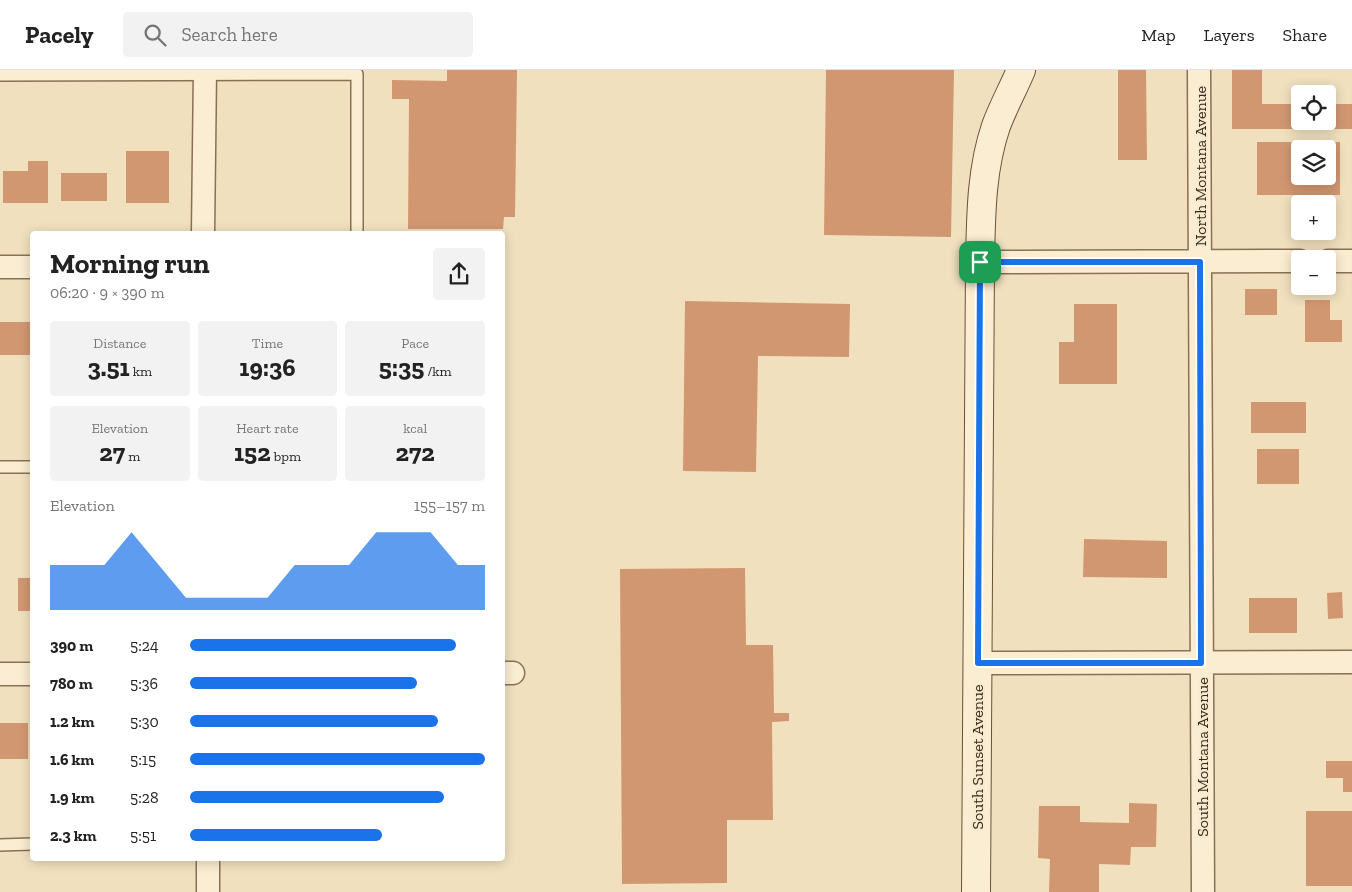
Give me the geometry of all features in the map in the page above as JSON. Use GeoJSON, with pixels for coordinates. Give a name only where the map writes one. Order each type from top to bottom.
{"type":"FeatureCollection","features":[{"type":"Feature","properties":{"kind":"main road","name":"South Sunset Avenue"},"geometry":{"type":"LineString","coordinates":[[976,892],[982,198],[986,166],[997,124],[1021,70]]}},
{"type":"Feature","properties":{"kind":"street","name":"North Montana Avenue"},"geometry":{"type":"LineString","coordinates":[[1199,70],[1200,262]]}},
{"type":"Feature","properties":{"kind":"street"},"geometry":{"type":"LineString","coordinates":[[203,231],[205,72]]}},
{"type":"Feature","properties":{"kind":"street"},"geometry":{"type":"LineString","coordinates":[[980,262],[1291,261]]}},
{"type":"Feature","properties":{"kind":"street"},"geometry":{"type":"LineString","coordinates":[[1336,261],[1352,261]]}},
{"type":"Feature","properties":{"kind":"street","name":"South Montana Avenue"},"geometry":{"type":"LineString","coordinates":[[1200,262],[1203,892]]}},
{"type":"Feature","properties":{"kind":"street"},"geometry":{"type":"LineString","coordinates":[[0,267],[30,267]]}},
{"type":"Feature","properties":{"kind":"street"},"geometry":{"type":"LineString","coordinates":[[978,663],[1352,662]]}},
{"type":"Feature","properties":{"kind":"street"},"geometry":{"type":"LineString","coordinates":[[0,674],[30,674]]}},
{"type":"Feature","properties":{"kind":"street"},"geometry":{"type":"LineString","coordinates":[[208,861],[208,892]]}},
{"type":"Feature","properties":{"kind":"lane"},"geometry":{"type":"LineString","coordinates":[[0,75],[205,72],[356,74],[356,231]]}},
{"type":"Feature","properties":{"kind":"lane"},"geometry":{"type":"LineString","coordinates":[[0,468],[30,468]]}},
{"type":"Feature","properties":{"kind":"lane"},"geometry":{"type":"LineString","coordinates":[[0,845],[30,844]]}},
{"type":"Feature","properties":{"kind":"building"},"geometry":{"type":"Polygon","coordinates":[[[447,70],[517,70],[515,217],[504,217],[503,229],[408,229],[409,99],[392,99],[392,80],[447,81],[447,70]]]}},
{"type":"Feature","properties":{"kind":"building"},"geometry":{"type":"Polygon","coordinates":[[[826,70],[954,70],[951,237],[824,235],[826,70]]]}},
{"type":"Feature","properties":{"kind":"building"},"geometry":{"type":"Polygon","coordinates":[[[1118,70],[1146,70],[1147,160],[1118,160],[1118,70]]]}},
{"type":"Feature","properties":{"kind":"building"},"geometry":{"type":"Polygon","coordinates":[[[1232,70],[1262,70],[1262,104],[1291,104],[1291,129],[1232,129],[1232,70]]]}},
{"type":"Feature","properties":{"kind":"building"},"geometry":{"type":"Polygon","coordinates":[[[1336,104],[1352,104],[1352,129],[1336,129],[1336,104]]]}},
{"type":"Feature","properties":{"kind":"building"},"geometry":{"type":"Polygon","coordinates":[[[1257,142],[1291,142],[1291,185],[1336,185],[1336,142],[1340,142],[1340,195],[1257,195],[1257,142]]]}},
{"type":"Feature","properties":{"kind":"building"},"geometry":{"type":"Polygon","coordinates":[[[126,151],[169,151],[169,203],[126,203],[126,151]]]}},
{"type":"Feature","properties":{"kind":"building"},"geometry":{"type":"Polygon","coordinates":[[[28,161],[48,161],[48,203],[3,203],[3,171],[28,171],[28,161]]]}},
{"type":"Feature","properties":{"kind":"building"},"geometry":{"type":"Polygon","coordinates":[[[61,173],[107,173],[107,201],[61,201],[61,173]]]}},
{"type":"Feature","properties":{"kind":"building"},"geometry":{"type":"Polygon","coordinates":[[[1245,289],[1277,289],[1277,315],[1245,315],[1245,289]]]}},
{"type":"Feature","properties":{"kind":"building"},"geometry":{"type":"Polygon","coordinates":[[[1305,300],[1330,300],[1330,320],[1342,320],[1342,342],[1305,342],[1305,300]]]}},
{"type":"Feature","properties":{"kind":"building"},"geometry":{"type":"Polygon","coordinates":[[[685,301],[850,304],[849,357],[758,356],[756,472],[683,471],[685,301]]]}},
{"type":"Feature","properties":{"kind":"building"},"geometry":{"type":"Polygon","coordinates":[[[1074,304],[1117,304],[1117,384],[1059,384],[1059,342],[1074,342],[1074,304]]]}},
{"type":"Feature","properties":{"kind":"building"},"geometry":{"type":"Polygon","coordinates":[[[0,322],[30,322],[30,355],[0,355],[0,322]]]}},
{"type":"Feature","properties":{"kind":"building"},"geometry":{"type":"Polygon","coordinates":[[[1251,402],[1306,402],[1306,433],[1251,433],[1251,402]]]}},
{"type":"Feature","properties":{"kind":"building"},"geometry":{"type":"Polygon","coordinates":[[[1257,449],[1299,449],[1299,484],[1257,484],[1257,449]]]}},
{"type":"Feature","properties":{"kind":"building"},"geometry":{"type":"Polygon","coordinates":[[[1084,539],[1167,541],[1167,578],[1083,577],[1084,539]]]}},
{"type":"Feature","properties":{"kind":"building"},"geometry":{"type":"Polygon","coordinates":[[[745,568],[746,645],[773,645],[774,713],[789,713],[789,721],[772,722],[773,820],[727,820],[727,883],[622,884],[620,569],[745,568]]]}},
{"type":"Feature","properties":{"kind":"building"},"geometry":{"type":"Polygon","coordinates":[[[18,578],[30,578],[30,611],[18,611],[18,578]]]}},
{"type":"Feature","properties":{"kind":"building"},"geometry":{"type":"Polygon","coordinates":[[[1342,592],[1343,618],[1328,619],[1327,593],[1342,592]]]}},
{"type":"Feature","properties":{"kind":"building"},"geometry":{"type":"Polygon","coordinates":[[[1249,598],[1297,598],[1297,633],[1249,633],[1249,598]]]}},
{"type":"Feature","properties":{"kind":"building"},"geometry":{"type":"Polygon","coordinates":[[[0,723],[28,723],[28,759],[0,759],[0,723]]]}},
{"type":"Feature","properties":{"kind":"building"},"geometry":{"type":"Polygon","coordinates":[[[1326,761],[1352,761],[1352,792],[1343,792],[1343,778],[1326,778],[1326,761]]]}},
{"type":"Feature","properties":{"kind":"building"},"geometry":{"type":"Polygon","coordinates":[[[1129,803],[1157,804],[1156,847],[1131,847],[1130,865],[1099,864],[1099,892],[1049,892],[1050,859],[1038,858],[1039,806],[1080,806],[1080,822],[1129,823],[1129,803]]]}},
{"type":"Feature","properties":{"kind":"building"},"geometry":{"type":"Polygon","coordinates":[[[1306,811],[1352,811],[1352,886],[1306,886],[1306,811]]]}},
{"type":"Feature","properties":{"kind":"route"},"geometry":{"type":"LineString","coordinates":[[980,262],[1200,262],[1201,663],[978,663],[980,262]]}}]}
